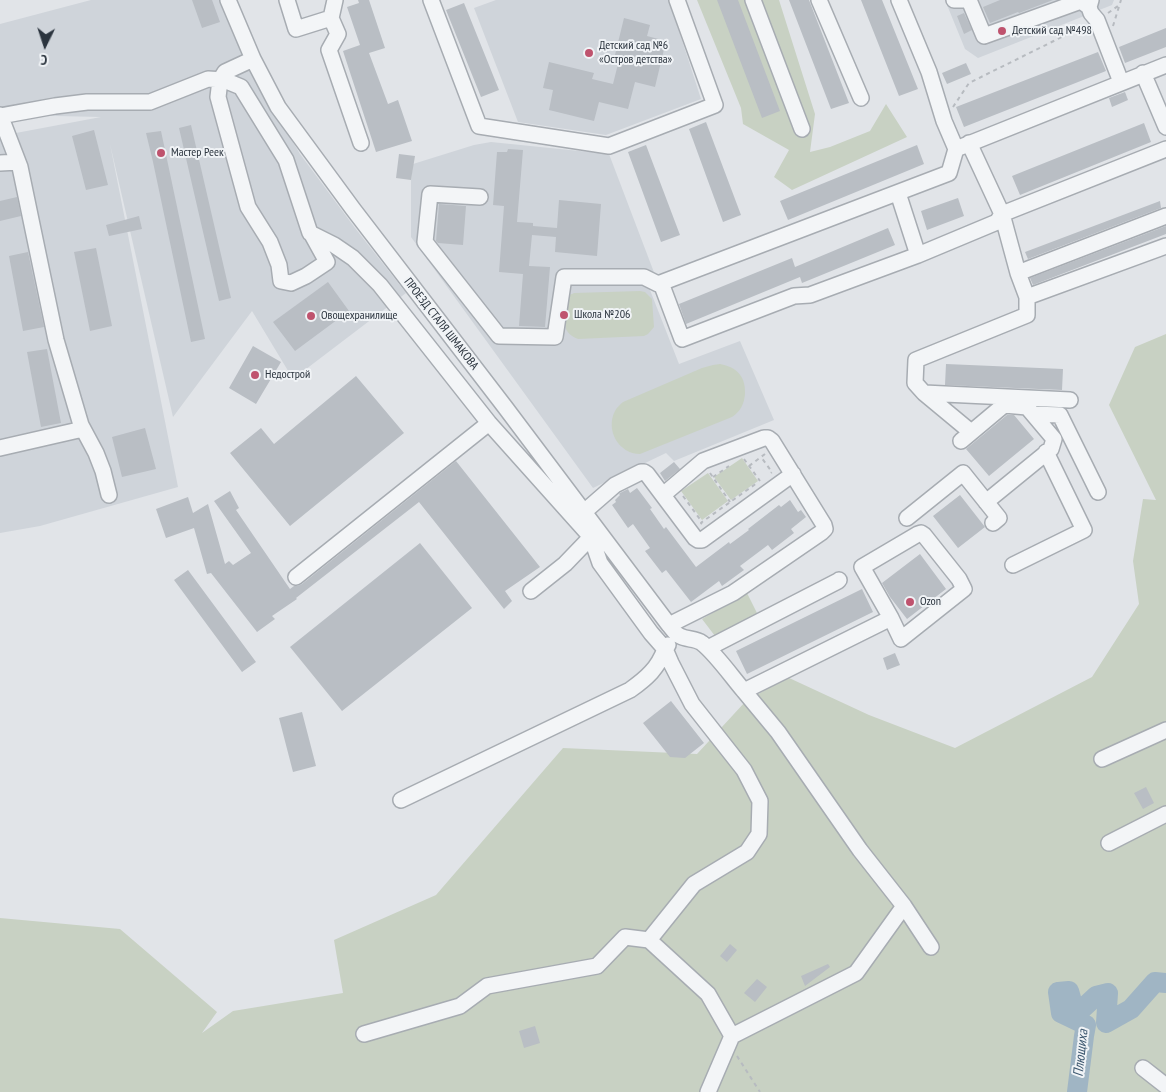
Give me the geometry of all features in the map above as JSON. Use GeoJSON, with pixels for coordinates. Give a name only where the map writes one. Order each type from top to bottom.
{"type":"FeatureCollection","features":[{"type":"Feature","properties":{"kind":"street","name":"ПРОЕЗД СТАЛЯ ШМАКОВА"},"geometry":{"type":"LineString","coordinates":[[228,0],[253,59],[278,107],[359,217],[673,629]]}},
{"type":"Feature","properties":{"kind":"street"},"geometry":{"type":"LineString","coordinates":[[287,0],[296,29],[331,18]]}},
{"type":"Feature","properties":{"kind":"street"},"geometry":{"type":"LineString","coordinates":[[335,0],[331,18],[338,34],[329,50],[361,143]]}},
{"type":"Feature","properties":{"kind":"street"},"geometry":{"type":"LineString","coordinates":[[431,0],[478,126],[609,146],[715,105],[677,0]]}},
{"type":"Feature","properties":{"kind":"street"},"geometry":{"type":"LineString","coordinates":[[753,0],[802,129]]}},
{"type":"Feature","properties":{"kind":"street"},"geometry":{"type":"LineString","coordinates":[[819,0],[861,98]]}},
{"type":"Feature","properties":{"kind":"street"},"geometry":{"type":"LineString","coordinates":[[898,0],[929,72],[944,121],[963,146],[1002,214],[1018,273],[1027,297],[1027,315],[916,360],[914,383],[966,436],[1004,405],[1027,406],[1054,440],[1050,449],[986,502]]}},
{"type":"Feature","properties":{"kind":"street"},"geometry":{"type":"LineString","coordinates":[[954,0],[969,0],[984,36],[1081,1],[1092,9],[1121,82]]}},
{"type":"Feature","properties":{"kind":"street"},"geometry":{"type":"LineString","coordinates":[[109,495],[96,453],[83,429],[56,340],[20,167],[0,116],[40,108],[87,102],[150,102],[208,80],[220,80],[224,80],[241,87],[286,160],[310,233],[327,262],[306,276],[291,283],[281,281],[279,265],[270,242],[248,207],[218,97],[220,80],[225,72],[253,59]]}},
{"type":"Feature","properties":{"kind":"street"},"geometry":{"type":"LineString","coordinates":[[480,197],[430,194],[425,242],[499,336],[555,337],[564,277],[644,277],[658,284],[661,283],[949,173],[963,146],[1166,65]]}},
{"type":"Feature","properties":{"kind":"street"},"geometry":{"type":"LineString","coordinates":[[1143,74],[1166,128]]}},
{"type":"Feature","properties":{"kind":"street"},"geometry":{"type":"LineString","coordinates":[[661,283],[682,339],[794,296],[810,295],[918,254],[997,222],[1002,214],[1166,149]]}},
{"type":"Feature","properties":{"kind":"street"},"geometry":{"type":"LineString","coordinates":[[0,164],[18,162]]}},
{"type":"Feature","properties":{"kind":"street"},"geometry":{"type":"LineString","coordinates":[[898,193],[918,254]]}},
{"type":"Feature","properties":{"kind":"street"},"geometry":{"type":"LineString","coordinates":[[1018,273],[1166,216]]}},
{"type":"Feature","properties":{"kind":"street"},"geometry":{"type":"LineString","coordinates":[[310,233],[334,245],[353,258],[380,285],[489,423],[591,537],[600,563],[665,648],[670,664],[692,704],[744,770],[760,801],[758,834],[747,852],[694,884],[649,940]]}},
{"type":"Feature","properties":{"kind":"street"},"geometry":{"type":"LineString","coordinates":[[1027,297],[1166,246]]}},
{"type":"Feature","properties":{"kind":"street"},"geometry":{"type":"LineString","coordinates":[[924,393],[1070,400]]}},
{"type":"Feature","properties":{"kind":"street"},"geometry":{"type":"LineString","coordinates":[[1033,414],[1060,415],[1098,492]]}},
{"type":"Feature","properties":{"kind":"street"},"geometry":{"type":"LineString","coordinates":[[296,577],[489,423]]}},
{"type":"Feature","properties":{"kind":"street"},"geometry":{"type":"LineString","coordinates":[[0,448],[83,429]]}},
{"type":"Feature","properties":{"kind":"street"},"geometry":{"type":"LineString","coordinates":[[401,800],[641,683],[660,661],[673,629],[733,593],[824,529],[824,525],[793,474],[772,441],[768,438],[707,459],[663,495]]}},
{"type":"Feature","properties":{"kind":"street"},"geometry":{"type":"LineString","coordinates":[[1013,565],[1084,530],[1046,452]]}},
{"type":"Feature","properties":{"kind":"street"},"geometry":{"type":"LineString","coordinates":[[584,512],[616,484],[644,472],[695,538],[702,540],[705,528],[793,474]]}},
{"type":"Feature","properties":{"kind":"street"},"geometry":{"type":"LineString","coordinates":[[907,518],[963,473],[999,518],[994,523]]}},
{"type":"Feature","properties":{"kind":"street"},"geometry":{"type":"LineString","coordinates":[[918,534],[924,535],[959,579],[964,589],[901,639],[891,618],[862,567],[918,534]]}},
{"type":"Feature","properties":{"kind":"street"},"geometry":{"type":"LineString","coordinates":[[531,592],[565,564],[591,537]]}},
{"type":"Feature","properties":{"kind":"street"},"geometry":{"type":"LineString","coordinates":[[708,648],[839,580]]}},
{"type":"Feature","properties":{"kind":"street"},"geometry":{"type":"LineString","coordinates":[[744,691],[891,618]]}},
{"type":"Feature","properties":{"kind":"street"},"geometry":{"type":"LineString","coordinates":[[673,629],[684,638],[698,640],[708,648],[778,732],[860,850],[904,906],[931,947]]}},
{"type":"Feature","properties":{"kind":"street"},"geometry":{"type":"LineString","coordinates":[[1102,759],[1166,730]]}},
{"type":"Feature","properties":{"kind":"street"},"geometry":{"type":"LineString","coordinates":[[1109,843],[1166,814]]}},
{"type":"Feature","properties":{"kind":"street"},"geometry":{"type":"LineString","coordinates":[[708,1092],[730,1039],[856,973],[904,906]]}},
{"type":"Feature","properties":{"kind":"street"},"geometry":{"type":"LineString","coordinates":[[364,1034],[460,1006],[488,986],[597,966],[625,937],[649,940],[708,994],[730,1039]]}},
{"type":"Feature","properties":{"kind":"street"},"geometry":{"type":"LineString","coordinates":[[1144,1068],[1166,1086]]}},
{"type":"Feature","properties":{"kind":"path"},"geometry":{"type":"LineString","coordinates":[[1108,46],[1121,0]]}},
{"type":"Feature","properties":{"kind":"path"},"geometry":{"type":"LineString","coordinates":[[944,121],[969,83],[1092,9],[1118,6]]}},
{"type":"Feature","properties":{"kind":"path"},"geometry":{"type":"LineString","coordinates":[[749,466],[776,447]]}},
{"type":"Feature","properties":{"kind":"path"},"geometry":{"type":"LineString","coordinates":[[742,456],[760,481]]}},
{"type":"Feature","properties":{"kind":"path"},"geometry":{"type":"LineString","coordinates":[[675,485],[705,528],[730,502],[772,472],[761,457]]}},
{"type":"Feature","properties":{"kind":"path"},"geometry":{"type":"LineString","coordinates":[[713,477],[735,462]]}},
{"type":"Feature","properties":{"kind":"path"},"geometry":{"type":"LineString","coordinates":[[708,471],[730,502]]}},
{"type":"Feature","properties":{"kind":"path"},"geometry":{"type":"LineString","coordinates":[[730,1039],[760,1092]]}},
{"type":"Feature","properties":{"kind":"shaded area"},"geometry":{"type":"Polygon","coordinates":[[[91,0],[220,0],[256,80],[300,154],[406,293],[293,379],[252,311],[173,417],[110,144],[178,487],[40,526],[0,533],[0,136],[101,117],[0,114],[0,24],[91,0]]]}},
{"type":"Feature","properties":{"kind":"shaded area","name":"Детский сад №6 «Остров детства»"},"geometry":{"type":"Polygon","coordinates":[[[496,0],[669,0],[701,99],[606,135],[518,122],[474,8],[496,0]]]}},
{"type":"Feature","properties":{"kind":"shaded area","name":"Детский сад №498"},"geometry":{"type":"Polygon","coordinates":[[[945,0],[1114,0],[1112,5],[978,58],[965,49],[945,0]]]}},
{"type":"Feature","properties":{"kind":"shaded area","name":"Школа №206"},"geometry":{"type":"Polygon","coordinates":[[[491,142],[609,154],[655,275],[650,290],[679,364],[740,341],[774,420],[674,461],[666,453],[593,488],[411,237],[411,180],[413,164],[474,145],[491,142]]]}},
{"type":"Feature","properties":{"kind":"green space"},"geometry":{"type":"Polygon","coordinates":[[[697,0],[779,0],[815,114],[810,152],[830,147],[870,131],[886,104],[907,137],[792,190],[774,177],[789,150],[743,124],[741,108],[697,0]]]}},
{"type":"Feature","properties":{"kind":"green space"},"geometry":{"type":"Polygon","coordinates":[[[645,292],[652,299],[654,327],[648,334],[644,336],[578,339],[567,331],[565,309],[567,298],[570,295],[574,293],[645,292]]]}},
{"type":"Feature","properties":{"kind":"green space"},"geometry":{"type":"Polygon","coordinates":[[[1166,334],[1166,1092],[0,1092],[0,918],[120,929],[217,1012],[202,1033],[233,1011],[343,993],[334,940],[436,895],[563,748],[697,754],[745,702],[787,677],[869,715],[955,748],[1092,677],[1139,604],[1133,561],[1143,499],[1156,500],[1109,405],[1135,347],[1166,334]]]}},
{"type":"Feature","properties":{"kind":"green space"},"geometry":{"type":"Polygon","coordinates":[[[720,364],[736,370],[744,383],[744,401],[742,407],[735,415],[640,454],[626,450],[616,440],[613,433],[612,418],[623,402],[702,368],[720,364]]]}},
{"type":"Feature","properties":{"kind":"green space"},"geometry":{"type":"Polygon","coordinates":[[[742,458],[758,481],[731,500],[714,477],[742,458]]]}},
{"type":"Feature","properties":{"kind":"green space"},"geometry":{"type":"Polygon","coordinates":[[[708,473],[728,501],[702,520],[681,491],[708,473]]]}},
{"type":"Feature","properties":{"kind":"green space"},"geometry":{"type":"Polygon","coordinates":[[[747,593],[758,615],[715,636],[702,619],[747,593]]]}},
{"type":"Feature","properties":{"kind":"building"},"geometry":{"type":"Polygon","coordinates":[[[192,0],[212,0],[220,22],[202,28],[192,0]]]}},
{"type":"Feature","properties":{"kind":"building"},"geometry":{"type":"Polygon","coordinates":[[[358,0],[369,0],[385,48],[369,53],[388,104],[398,100],[412,141],[376,152],[343,51],[360,45],[347,7],[359,3],[358,0]]]}},
{"type":"Feature","properties":{"kind":"building"},"geometry":{"type":"Polygon","coordinates":[[[717,0],[738,0],[780,111],[762,118],[717,0]]]}},
{"type":"Feature","properties":{"kind":"building"},"geometry":{"type":"Polygon","coordinates":[[[789,0],[809,0],[849,103],[831,109],[789,0]]]}},
{"type":"Feature","properties":{"kind":"building"},"geometry":{"type":"Polygon","coordinates":[[[861,0],[882,0],[918,89],[899,96],[861,0]]]}},
{"type":"Feature","properties":{"kind":"building"},"geometry":{"type":"Polygon","coordinates":[[[1000,0],[1053,0],[990,23],[983,7],[1000,0]]]}},
{"type":"Feature","properties":{"kind":"building"},"geometry":{"type":"Polygon","coordinates":[[[464,3],[499,90],[481,97],[446,10],[464,3]]]}},
{"type":"Feature","properties":{"kind":"building"},"geometry":{"type":"Polygon","coordinates":[[[964,13],[972,30],[964,34],[957,16],[964,13]]]}},
{"type":"Feature","properties":{"kind":"building"},"geometry":{"type":"Polygon","coordinates":[[[624,18],[650,25],[647,36],[666,41],[655,87],[635,82],[628,109],[599,102],[594,121],[549,110],[553,90],[543,88],[549,62],[594,73],[592,79],[613,84],[618,64],[613,63],[624,18]]]}},
{"type":"Feature","properties":{"kind":"building"},"geometry":{"type":"Polygon","coordinates":[[[1166,28],[1166,47],[1125,63],[1119,47],[1166,28]]]}},
{"type":"Feature","properties":{"kind":"building"},"geometry":{"type":"Polygon","coordinates":[[[1098,52],[1106,71],[964,127],[956,107],[1098,52]]]}},
{"type":"Feature","properties":{"kind":"building"},"geometry":{"type":"Polygon","coordinates":[[[966,63],[971,74],[947,84],[942,73],[966,63]]]}},
{"type":"Feature","properties":{"kind":"building"},"geometry":{"type":"Polygon","coordinates":[[[1125,92],[1128,100],[1112,107],[1109,98],[1125,92]]]}},
{"type":"Feature","properties":{"kind":"building"},"geometry":{"type":"Polygon","coordinates":[[[706,122],[741,215],[723,222],[689,129],[706,122]]]}},
{"type":"Feature","properties":{"kind":"building"},"geometry":{"type":"Polygon","coordinates":[[[1144,123],[1151,142],[1020,195],[1012,176],[1144,123]]]}},
{"type":"Feature","properties":{"kind":"building"},"geometry":{"type":"Polygon","coordinates":[[[191,125],[231,298],[219,301],[179,128],[191,125]]]}},
{"type":"Feature","properties":{"kind":"building"},"geometry":{"type":"Polygon","coordinates":[[[94,130],[108,185],[86,190],[72,136],[94,130]]]}},
{"type":"Feature","properties":{"kind":"building"},"geometry":{"type":"Polygon","coordinates":[[[161,131],[205,339],[191,342],[146,133],[161,131]]]}},
{"type":"Feature","properties":{"kind":"building"},"geometry":{"type":"Polygon","coordinates":[[[646,145],[680,235],[661,242],[628,152],[646,145]]]}},
{"type":"Feature","properties":{"kind":"building"},"geometry":{"type":"Polygon","coordinates":[[[917,145],[924,164],[788,220],[780,201],[917,145]]]}},
{"type":"Feature","properties":{"kind":"building"},"geometry":{"type":"Polygon","coordinates":[[[508,149],[523,150],[517,222],[533,223],[533,226],[557,228],[559,200],[601,204],[597,256],[555,252],[556,237],[532,235],[529,266],[550,267],[545,327],[519,326],[523,274],[499,272],[504,206],[493,205],[497,152],[507,152],[508,149]]]}},
{"type":"Feature","properties":{"kind":"building"},"geometry":{"type":"Polygon","coordinates":[[[399,154],[415,156],[411,180],[396,178],[399,154]]]}},
{"type":"Feature","properties":{"kind":"building"},"geometry":{"type":"Polygon","coordinates":[[[17,197],[21,216],[0,221],[0,201],[17,197]]]}},
{"type":"Feature","properties":{"kind":"building"},"geometry":{"type":"Polygon","coordinates":[[[958,198],[964,216],[927,230],[921,211],[958,198]]]}},
{"type":"Feature","properties":{"kind":"building"},"geometry":{"type":"Polygon","coordinates":[[[1160,201],[1161,208],[1028,259],[1025,252],[1160,201]]]}},
{"type":"Feature","properties":{"kind":"building"},"geometry":{"type":"Polygon","coordinates":[[[439,204],[466,206],[463,245],[438,243],[436,241],[439,204]]]}},
{"type":"Feature","properties":{"kind":"building"},"geometry":{"type":"Polygon","coordinates":[[[139,216],[142,229],[109,236],[106,225],[139,216]]]}},
{"type":"Feature","properties":{"kind":"building"},"geometry":{"type":"Polygon","coordinates":[[[1166,226],[1166,234],[1033,285],[1030,278],[1166,226]]]}},
{"type":"Feature","properties":{"kind":"building"},"geometry":{"type":"Polygon","coordinates":[[[888,228],[895,245],[802,283],[800,277],[686,324],[679,304],[792,258],[795,267],[888,228]]]}},
{"type":"Feature","properties":{"kind":"building"},"geometry":{"type":"Polygon","coordinates":[[[96,248],[112,326],[90,331],[74,252],[96,248]]]}},
{"type":"Feature","properties":{"kind":"building"},"geometry":{"type":"Polygon","coordinates":[[[28,252],[44,327],[23,331],[9,256],[28,252]]]}},
{"type":"Feature","properties":{"kind":"building","name":"Овощехранилище"},"geometry":{"type":"Polygon","coordinates":[[[328,282],[349,311],[295,351],[273,322],[328,282]]]}},
{"type":"Feature","properties":{"kind":"building","name":"Недострой"},"geometry":{"type":"Polygon","coordinates":[[[253,346],[281,362],[256,404],[229,388],[253,346]]]}},
{"type":"Feature","properties":{"kind":"building"},"geometry":{"type":"Polygon","coordinates":[[[47,349],[61,423],[41,427],[27,352],[47,349]]]}},
{"type":"Feature","properties":{"kind":"building"},"geometry":{"type":"Polygon","coordinates":[[[946,364],[1063,369],[1062,390],[945,385],[946,364]]]}},
{"type":"Feature","properties":{"kind":"building"},"geometry":{"type":"Polygon","coordinates":[[[356,376],[404,433],[290,526],[230,453],[261,428],[274,444],[356,376]]]}},
{"type":"Feature","properties":{"kind":"building"},"geometry":{"type":"Polygon","coordinates":[[[1007,415],[1014,415],[1034,439],[989,476],[966,449],[1007,415]]]}},
{"type":"Feature","properties":{"kind":"building"},"geometry":{"type":"Polygon","coordinates":[[[145,428],[156,469],[122,477],[112,437],[145,428]]]}},
{"type":"Feature","properties":{"kind":"building"},"geometry":{"type":"Polygon","coordinates":[[[456,461],[540,567],[505,591],[512,601],[504,609],[419,502],[297,599],[272,616],[275,619],[257,632],[211,573],[207,574],[194,528],[166,538],[156,509],[188,497],[193,513],[208,504],[225,564],[229,561],[233,565],[251,553],[214,501],[230,491],[239,508],[236,510],[290,589],[302,584],[456,461]]]}},
{"type":"Feature","properties":{"kind":"building"},"geometry":{"type":"Polygon","coordinates":[[[674,462],[680,469],[665,481],[660,473],[674,462]]]}},
{"type":"Feature","properties":{"kind":"building"},"geometry":{"type":"Polygon","coordinates":[[[637,488],[652,508],[650,509],[664,529],[666,527],[696,567],[729,542],[730,544],[749,530],[779,505],[781,507],[790,500],[798,512],[801,510],[806,517],[791,529],[794,533],[772,550],[768,545],[740,566],[744,570],[722,586],[719,581],[691,602],[666,570],[662,573],[645,551],[650,548],[633,524],[628,528],[612,505],[616,502],[615,500],[620,493],[628,489],[630,493],[637,488]]]}},
{"type":"Feature","properties":{"kind":"building"},"geometry":{"type":"Polygon","coordinates":[[[960,495],[985,527],[958,548],[933,516],[960,495]]]}},
{"type":"Feature","properties":{"kind":"building"},"geometry":{"type":"Polygon","coordinates":[[[420,543],[472,608],[342,711],[290,647],[420,543]]]}},
{"type":"Feature","properties":{"kind":"building"},"geometry":{"type":"Polygon","coordinates":[[[920,554],[946,589],[907,619],[882,583],[920,554]]]}},
{"type":"Feature","properties":{"kind":"building"},"geometry":{"type":"Polygon","coordinates":[[[188,570],[256,662],[242,672],[174,580],[188,570]]]}},
{"type":"Feature","properties":{"kind":"building"},"geometry":{"type":"Polygon","coordinates":[[[862,589],[873,612],[747,674],[736,651],[862,589]]]}},
{"type":"Feature","properties":{"kind":"building"},"geometry":{"type":"Polygon","coordinates":[[[895,653],[900,665],[887,670],[883,658],[895,653]]]}},
{"type":"Feature","properties":{"kind":"building"},"geometry":{"type":"Polygon","coordinates":[[[671,701],[704,743],[685,758],[670,757],[643,723],[671,701]]]}},
{"type":"Feature","properties":{"kind":"building"},"geometry":{"type":"Polygon","coordinates":[[[302,712],[316,766],[293,772],[279,718],[302,712]]]}},
{"type":"Feature","properties":{"kind":"building"},"geometry":{"type":"Polygon","coordinates":[[[1146,787],[1154,803],[1143,809],[1134,793],[1146,787]]]}},
{"type":"Feature","properties":{"kind":"building"},"geometry":{"type":"Polygon","coordinates":[[[730,944],[737,950],[727,962],[720,956],[730,944]]]}},
{"type":"Feature","properties":{"kind":"building"},"geometry":{"type":"Polygon","coordinates":[[[828,964],[830,967],[805,986],[801,976],[828,964]]]}},
{"type":"Feature","properties":{"kind":"building"},"geometry":{"type":"Polygon","coordinates":[[[757,979],[767,987],[755,1002],[744,993],[757,979]]]}},
{"type":"Feature","properties":{"kind":"building"},"geometry":{"type":"Polygon","coordinates":[[[535,1026],[540,1043],[524,1048],[519,1031],[535,1026]]]}},
{"type":"Feature","properties":{"kind":"waterway","name":"Плющиха"},"geometry":{"type":"LineString","coordinates":[[1077,1092],[1086,1025],[1061,1013],[1058,992],[1069,991],[1073,1005],[1082,1009],[1096,996],[1108,993],[1106,1023],[1131,1009],[1155,982],[1166,983]]}},
{"type":"Feature","properties":{"kind":"place","name":"Детский сад №498"},"geometry":{"type":"Point","coordinates":[1002,31]}},
{"type":"Feature","properties":{"kind":"place","name":"Детский сад №6 «Остров детства»"},"geometry":{"type":"Point","coordinates":[589,53]}},
{"type":"Feature","properties":{"kind":"place","name":"Мастер Реек"},"geometry":{"type":"Point","coordinates":[161,153]}},
{"type":"Feature","properties":{"kind":"place","name":"Школа №206"},"geometry":{"type":"Point","coordinates":[564,315]}},
{"type":"Feature","properties":{"kind":"place","name":"Овощехранилище"},"geometry":{"type":"Point","coordinates":[311,316]}},
{"type":"Feature","properties":{"kind":"place","name":"Недострой"},"geometry":{"type":"Point","coordinates":[255,375]}},
{"type":"Feature","properties":{"kind":"place","name":"Ozon"},"geometry":{"type":"Point","coordinates":[910,602]}}]}
